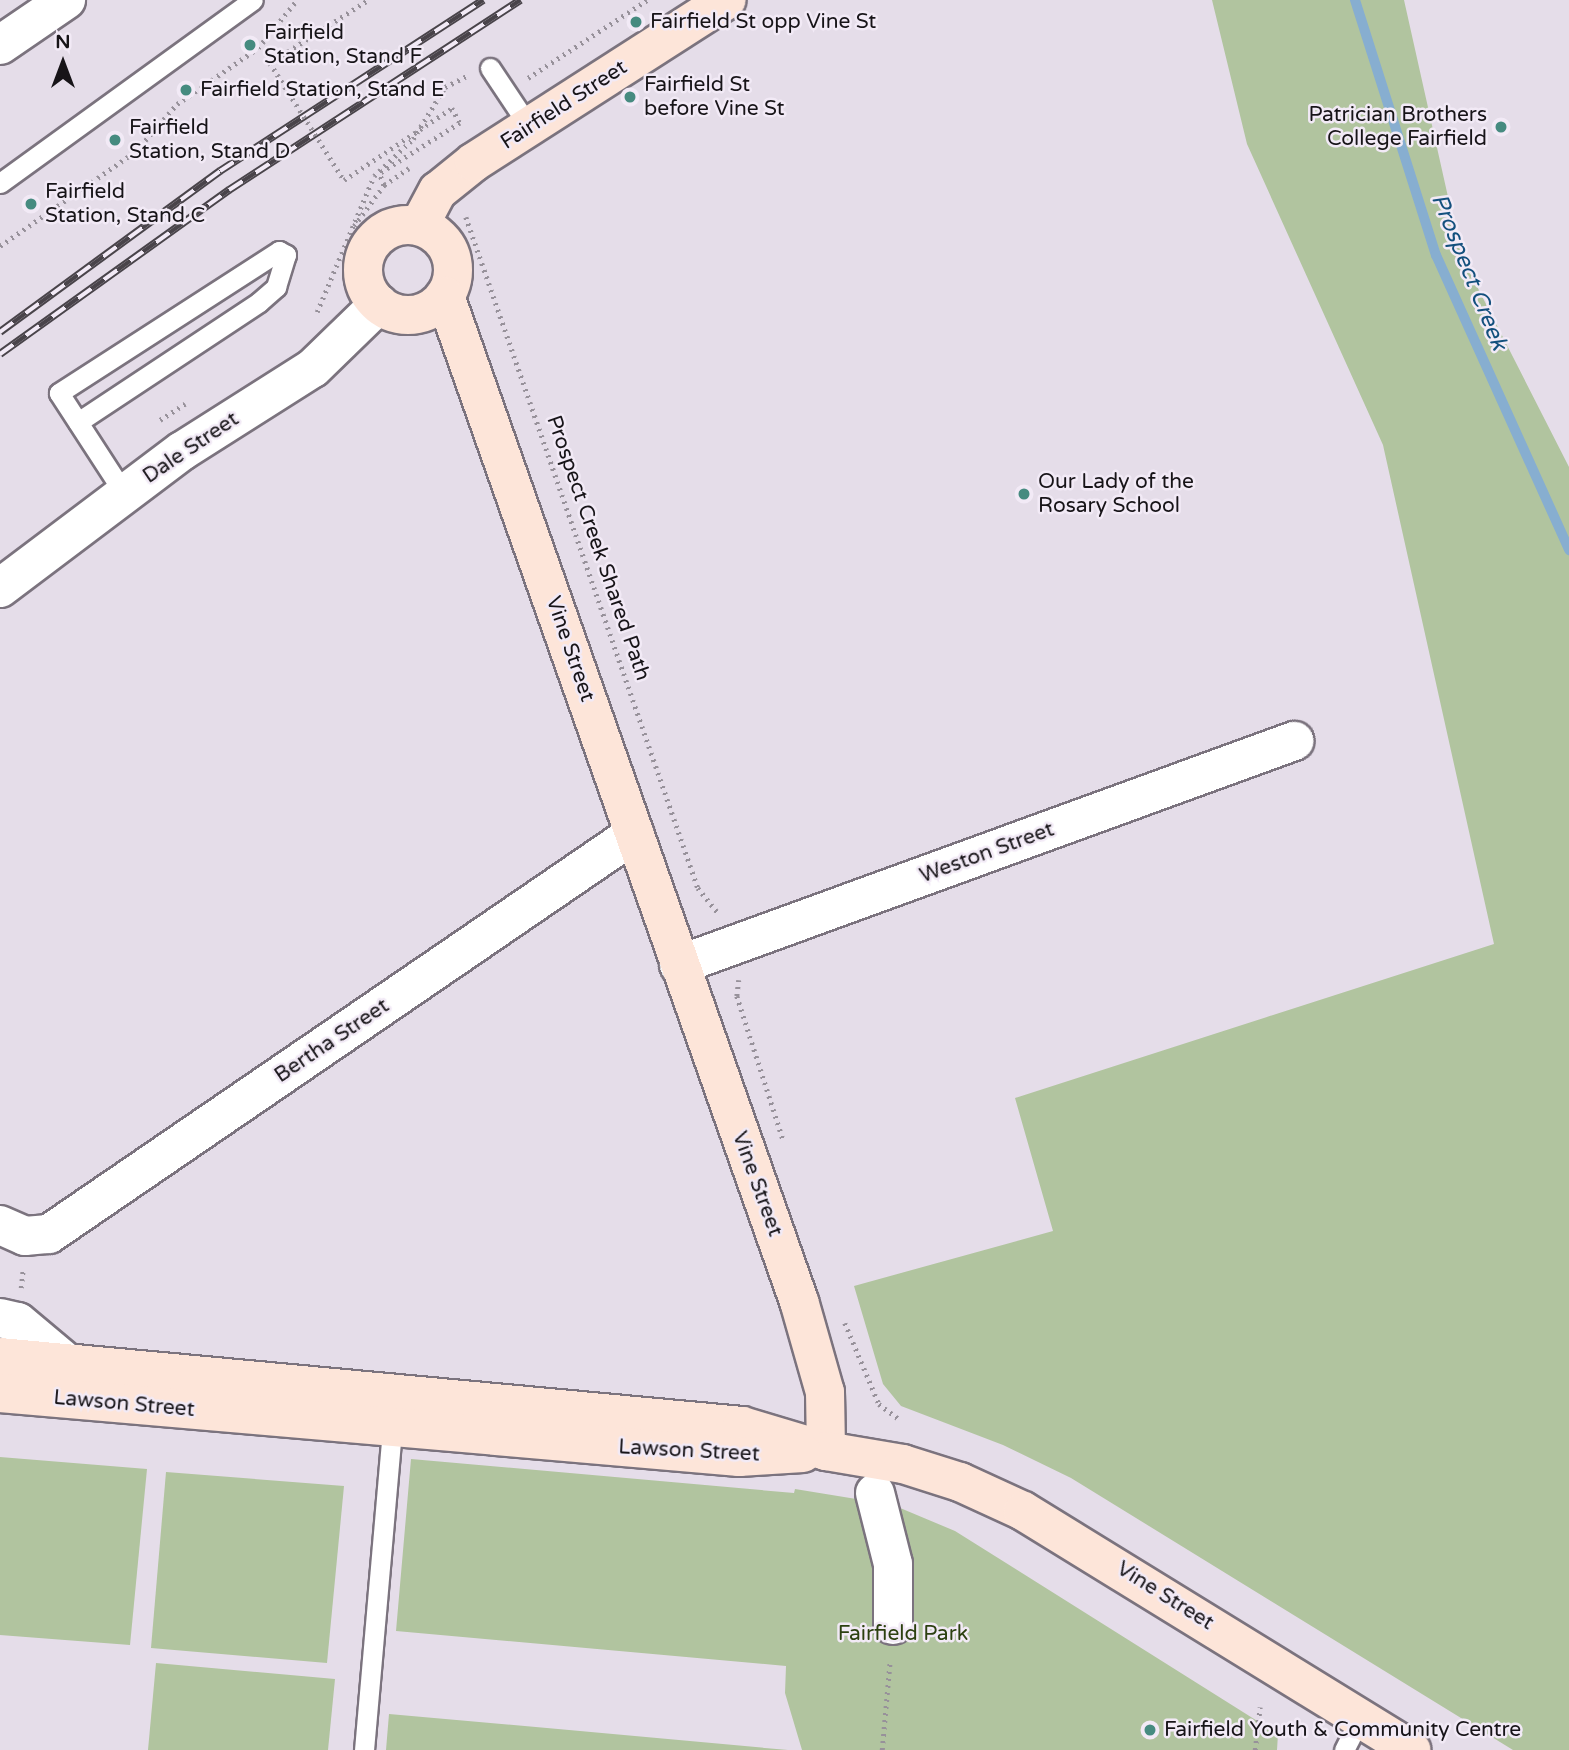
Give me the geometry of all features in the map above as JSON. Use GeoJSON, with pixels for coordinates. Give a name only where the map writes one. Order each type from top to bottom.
{"type":"FeatureCollection","features":[{"type":"Feature","properties":{"kind":"main road","name":"Fairfield Street"},"geometry":{"type":"LineString","coordinates":[[419,226],[438,191],[726,0]]}},
{"type":"Feature","properties":{"kind":"main road"},"geometry":{"type":"LineString","coordinates":[[419,226],[444,242],[451,254],[453,276],[445,296],[414,315],[401,315],[379,304],[363,278],[368,249],[389,229],[419,226]]}},
{"type":"Feature","properties":{"kind":"main road","name":"Vine Street"},"geometry":{"type":"LineString","coordinates":[[445,296],[799,1301],[825,1392],[826,1451],[903,1464],[960,1482],[1023,1511],[1352,1735],[1411,1750]]}},
{"type":"Feature","properties":{"kind":"main road","name":"Lawson Street"},"geometry":{"type":"LineString","coordinates":[[0,1357],[742,1426],[826,1451]]}},
{"type":"Feature","properties":{"kind":"main road","name":"Lawson Street"},"geometry":{"type":"LineString","coordinates":[[0,1393],[739,1457],[826,1451]]}},
{"type":"Feature","properties":{"kind":"street"},"geometry":{"type":"LineString","coordinates":[[0,45],[66,0]]}},
{"type":"Feature","properties":{"kind":"street","name":"Dale Street"},"geometry":{"type":"LineString","coordinates":[[0,587],[124,493],[313,368],[379,304]]}},
{"type":"Feature","properties":{"kind":"street","name":"Weston Street"},"geometry":{"type":"LineString","coordinates":[[679,965],[1294,741]]}},
{"type":"Feature","properties":{"kind":"street","name":"Bertha Street"},"geometry":{"type":"LineString","coordinates":[[13,1231],[50,1234],[634,834]]}},
{"type":"Feature","properties":{"kind":"street","name":"Lawson Street"},"geometry":{"type":"LineString","coordinates":[[9,1320],[68,1364]]}},
{"type":"Feature","properties":{"kind":"street"},"geometry":{"type":"LineString","coordinates":[[874,1493],[893,1564],[893,1625]]}},
{"type":"Feature","properties":{"kind":"lane"},"geometry":{"type":"LineString","coordinates":[[0,183],[253,0]]}},
{"type":"Feature","properties":{"kind":"lane"},"geometry":{"type":"LineString","coordinates":[[490,68],[530,128]]}},
{"type":"Feature","properties":{"kind":"lane"},"geometry":{"type":"LineString","coordinates":[[78,422],[259,302],[276,288],[286,255],[279,251],[59,393],[124,493]]}},
{"type":"Feature","properties":{"kind":"lane"},"geometry":{"type":"LineString","coordinates":[[364,1750],[393,1428]]}},
{"type":"Feature","properties":{"kind":"path"},"geometry":{"type":"LineString","coordinates":[[0,246],[136,151],[177,104],[258,48],[298,0]]}},
{"type":"Feature","properties":{"kind":"path"},"geometry":{"type":"LineString","coordinates":[[349,232],[384,185],[379,174],[460,123],[452,108],[344,180],[270,64],[368,0]]}},
{"type":"Feature","properties":{"kind":"path"},"geometry":{"type":"LineString","coordinates":[[506,92],[647,0]]}},
{"type":"Feature","properties":{"kind":"path","name":"Prospect Creek Shared Path"},"geometry":{"type":"LineString","coordinates":[[475,209],[466,217],[698,888],[722,917]]}},
{"type":"Feature","properties":{"kind":"path"},"geometry":{"type":"LineString","coordinates":[[740,972],[737,996],[785,1145]]}},
{"type":"Feature","properties":{"kind":"path"},"geometry":{"type":"LineString","coordinates":[[9,1320],[13,1231]]}},
{"type":"Feature","properties":{"kind":"path"},"geometry":{"type":"LineString","coordinates":[[840,1308],[879,1404],[899,1419]]}},
{"type":"Feature","properties":{"kind":"path"},"geometry":{"type":"LineString","coordinates":[[882,1750],[893,1625]]}},
{"type":"Feature","properties":{"kind":"path"},"geometry":{"type":"LineString","coordinates":[[1255,1750],[1260,1707]]}},
{"type":"Feature","properties":{"kind":"green space"},"geometry":{"type":"Polygon","coordinates":[[[1212,0],[1404,0],[1461,255],[1569,467],[1569,1750],[1513,1750],[1071,1478],[1003,1445],[901,1406],[883,1384],[854,1286],[1053,1231],[1015,1098],[1494,944],[1383,445],[1247,144],[1212,0]]]}},
{"type":"Feature","properties":{"kind":"green space"},"geometry":{"type":"Polygon","coordinates":[[[0,1457],[147,1469],[130,1645],[0,1635],[0,1457]]]}},
{"type":"Feature","properties":{"kind":"green space","name":"Fairfield Park"},"geometry":{"type":"Polygon","coordinates":[[[411,1459],[794,1493],[795,1489],[893,1505],[955,1531],[1278,1734],[1277,1750],[802,1750],[785,1693],[786,1666],[396,1631],[411,1459]]]}},
{"type":"Feature","properties":{"kind":"green space"},"geometry":{"type":"Polygon","coordinates":[[[166,1472],[344,1486],[327,1663],[151,1648],[166,1472]]]}},
{"type":"Feature","properties":{"kind":"green space"},"geometry":{"type":"Polygon","coordinates":[[[156,1663],[335,1679],[328,1750],[148,1750],[156,1663]]]}},
{"type":"Feature","properties":{"kind":"green space"},"geometry":{"type":"Polygon","coordinates":[[[389,1714],[558,1729],[788,1750],[386,1750],[389,1714]]]}},
{"type":"Feature","properties":{"kind":"waterway","name":"Prospect Creek"},"geometry":{"type":"LineString","coordinates":[[1355,0],[1436,255],[1569,550]]}},
{"type":"Feature","properties":{"kind":"railway"},"geometry":{"type":"LineString","coordinates":[[0,332],[220,171],[483,0]]}},
{"type":"Feature","properties":{"kind":"railway"},"geometry":{"type":"LineString","coordinates":[[0,354],[229,190],[520,0]]}},
{"type":"Feature","properties":{"kind":"place","name":"Fairfield St opp Vine St"},"geometry":{"type":"Point","coordinates":[636,22]}},
{"type":"Feature","properties":{"kind":"place","name":"Fairfield Station, Stand F"},"geometry":{"type":"Point","coordinates":[250,45]}},
{"type":"Feature","properties":{"kind":"place","name":"Fairfield Station, Stand E"},"geometry":{"type":"Point","coordinates":[186,90]}},
{"type":"Feature","properties":{"kind":"place","name":"Fairfield St before Vine St"},"geometry":{"type":"Point","coordinates":[630,97]}},
{"type":"Feature","properties":{"kind":"place","name":"Patrician Brothers College Fairfield"},"geometry":{"type":"Point","coordinates":[1501,127]}},
{"type":"Feature","properties":{"kind":"place","name":"Fairfield Station, Stand D"},"geometry":{"type":"Point","coordinates":[115,140]}},
{"type":"Feature","properties":{"kind":"place","name":"Fairfield Station, Stand C"},"geometry":{"type":"Point","coordinates":[31,204]}},
{"type":"Feature","properties":{"kind":"place","name":"Our Lady of the Rosary School"},"geometry":{"type":"Point","coordinates":[1024,494]}},
{"type":"Feature","properties":{"kind":"place","name":"Fairfield Youth & Community Centre"},"geometry":{"type":"Point","coordinates":[1150,1730]}}]}
